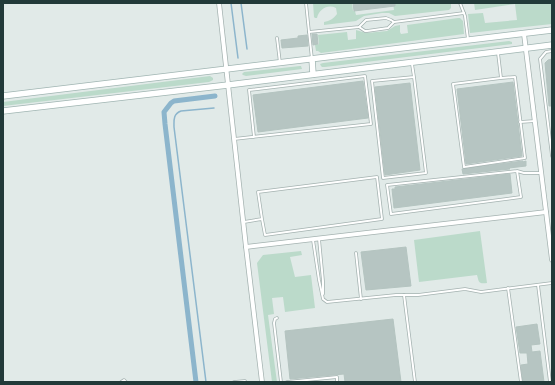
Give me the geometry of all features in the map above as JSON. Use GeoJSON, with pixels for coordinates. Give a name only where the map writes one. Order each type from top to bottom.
{"type":"FeatureCollection","features":[{"type":"Feature","properties":{"kind":"street"},"geometry":{"type":"LineString","coordinates":[[219,3],[262,382]]}},
{"type":"Feature","properties":{"kind":"street"},"geometry":{"type":"LineString","coordinates":[[3,96],[552,30]]}},
{"type":"Feature","properties":{"kind":"street"},"geometry":{"type":"LineString","coordinates":[[524,34],[552,260]]}},
{"type":"Feature","properties":{"kind":"street"},"geometry":{"type":"LineString","coordinates":[[3,111],[552,45]]}},
{"type":"Feature","properties":{"kind":"street"},"geometry":{"type":"LineString","coordinates":[[312,59],[313,74]]}},
{"type":"Feature","properties":{"kind":"street"},"geometry":{"type":"LineString","coordinates":[[246,247],[546,212]]}},
{"type":"Feature","properties":{"kind":"lane"},"geometry":{"type":"LineString","coordinates":[[306,3],[312,59]]}},
{"type":"Feature","properties":{"kind":"lane"},"geometry":{"type":"LineString","coordinates":[[460,3],[464,13],[468,40]]}},
{"type":"Feature","properties":{"kind":"lane"},"geometry":{"type":"LineString","coordinates":[[309,32],[359,27],[366,20],[386,18],[394,22],[464,13]]}},
{"type":"Feature","properties":{"kind":"lane"},"geometry":{"type":"LineString","coordinates":[[359,27],[365,31],[368,31],[388,28],[394,22]]}},
{"type":"Feature","properties":{"kind":"lane"},"geometry":{"type":"LineString","coordinates":[[277,38],[280,63]]}},
{"type":"Feature","properties":{"kind":"lane"},"geometry":{"type":"LineString","coordinates":[[552,51],[546,52],[540,59],[552,156]]}},
{"type":"Feature","properties":{"kind":"lane"},"geometry":{"type":"LineString","coordinates":[[498,52],[502,78]]}},
{"type":"Feature","properties":{"kind":"lane"},"geometry":{"type":"LineString","coordinates":[[412,62],[414,77],[426,173],[383,178],[372,81],[414,77]]}},
{"type":"Feature","properties":{"kind":"lane"},"geometry":{"type":"LineString","coordinates":[[234,139],[254,137],[371,124],[365,76],[249,90],[254,137]]}},
{"type":"Feature","properties":{"kind":"lane"},"geometry":{"type":"LineString","coordinates":[[515,77],[525,158],[464,167],[453,84],[502,78],[515,77]]}},
{"type":"Feature","properties":{"kind":"lane"},"geometry":{"type":"LineString","coordinates":[[520,122],[535,121]]}},
{"type":"Feature","properties":{"kind":"lane"},"geometry":{"type":"LineString","coordinates":[[517,171],[521,197],[391,214],[388,185],[517,171],[524,173],[541,173]]}},
{"type":"Feature","properties":{"kind":"lane"},"geometry":{"type":"LineString","coordinates":[[377,177],[382,219],[265,235],[262,220],[258,192],[377,177]]}},
{"type":"Feature","properties":{"kind":"lane"},"geometry":{"type":"LineString","coordinates":[[243,222],[262,220]]}},
{"type":"Feature","properties":{"kind":"lane"},"geometry":{"type":"LineString","coordinates":[[319,239],[323,297]]}},
{"type":"Feature","properties":{"kind":"lane"},"geometry":{"type":"LineString","coordinates":[[313,240],[318,280],[324,301],[327,302],[418,295],[465,289],[481,292],[552,283]]}},
{"type":"Feature","properties":{"kind":"lane"},"geometry":{"type":"LineString","coordinates":[[356,253],[361,299]]}},
{"type":"Feature","properties":{"kind":"lane"},"geometry":{"type":"LineString","coordinates":[[538,284],[550,382]]}},
{"type":"Feature","properties":{"kind":"lane"},"geometry":{"type":"LineString","coordinates":[[508,288],[521,382]]}},
{"type":"Feature","properties":{"kind":"lane"},"geometry":{"type":"LineString","coordinates":[[404,295],[415,382]]}},
{"type":"Feature","properties":{"kind":"lane"},"geometry":{"type":"LineString","coordinates":[[277,318],[274,323],[281,382]]}},
{"type":"Feature","properties":{"kind":"lane"},"geometry":{"type":"LineString","coordinates":[[287,382],[337,378],[337,382]]}},
{"type":"Feature","properties":{"kind":"lane"},"geometry":{"type":"LineString","coordinates":[[121,382],[124,380],[126,382]]}},
{"type":"Feature","properties":{"kind":"lane"},"geometry":{"type":"LineString","coordinates":[[234,382],[245,382]]}},
{"type":"Feature","properties":{"kind":"green space"},"geometry":{"type":"Polygon","coordinates":[[[313,3],[352,3],[353,11],[355,11],[356,15],[394,10],[393,3],[451,3],[451,8],[449,10],[395,16],[389,13],[382,13],[364,16],[356,21],[324,25],[324,22],[331,20],[337,14],[336,8],[324,8],[317,18],[315,18],[313,3]]]}},
{"type":"Feature","properties":{"kind":"green space"},"geometry":{"type":"Polygon","coordinates":[[[474,3],[552,3],[552,24],[470,33],[468,14],[483,13],[485,23],[517,20],[515,4],[475,10],[474,3]]]}},
{"type":"Feature","properties":{"kind":"green space"},"geometry":{"type":"Polygon","coordinates":[[[460,18],[463,21],[464,34],[321,53],[316,51],[315,45],[319,44],[318,35],[347,32],[348,40],[356,39],[356,30],[366,33],[387,31],[400,25],[401,34],[408,33],[407,25],[460,18]]]}},
{"type":"Feature","properties":{"kind":"green space"},"geometry":{"type":"Polygon","coordinates":[[[509,41],[512,42],[512,44],[325,67],[322,67],[320,64],[323,63],[509,41]]]}},
{"type":"Feature","properties":{"kind":"green space"},"geometry":{"type":"Polygon","coordinates":[[[301,66],[302,69],[246,76],[242,74],[244,72],[301,66]]]}},
{"type":"Feature","properties":{"kind":"green space"},"geometry":{"type":"Polygon","coordinates":[[[210,76],[213,80],[209,82],[3,106],[3,102],[210,76]]]}},
{"type":"Feature","properties":{"kind":"green space"},"geometry":{"type":"Polygon","coordinates":[[[480,231],[487,283],[479,282],[477,275],[419,282],[414,240],[480,231]]]}},
{"type":"Feature","properties":{"kind":"green space"},"geometry":{"type":"Polygon","coordinates":[[[301,251],[302,255],[290,257],[295,277],[311,275],[315,308],[285,312],[283,297],[272,298],[274,314],[268,315],[277,382],[272,382],[257,263],[263,255],[301,251]]]}},
{"type":"Feature","properties":{"kind":"building"},"geometry":{"type":"Polygon","coordinates":[[[353,3],[395,3],[395,6],[354,11],[353,3]]]}},
{"type":"Feature","properties":{"kind":"building"},"geometry":{"type":"Polygon","coordinates":[[[312,34],[317,34],[318,44],[313,45],[312,34]]]}},
{"type":"Feature","properties":{"kind":"building"},"geometry":{"type":"Polygon","coordinates":[[[307,35],[308,46],[282,48],[281,40],[298,38],[298,36],[307,35]]]}},
{"type":"Feature","properties":{"kind":"building"},"geometry":{"type":"Polygon","coordinates":[[[552,59],[552,106],[549,106],[545,63],[552,59]]]}},
{"type":"Feature","properties":{"kind":"building"},"geometry":{"type":"Polygon","coordinates":[[[363,81],[368,118],[258,132],[253,95],[363,81]]]}},
{"type":"Feature","properties":{"kind":"building"},"geometry":{"type":"Polygon","coordinates":[[[513,82],[522,156],[466,164],[457,89],[513,82]]]}},
{"type":"Feature","properties":{"kind":"building"},"geometry":{"type":"Polygon","coordinates":[[[410,83],[420,170],[385,175],[375,87],[410,83]]]}},
{"type":"Feature","properties":{"kind":"building"},"geometry":{"type":"Polygon","coordinates":[[[526,161],[526,166],[509,168],[510,169],[463,174],[462,169],[526,161]]]}},
{"type":"Feature","properties":{"kind":"building"},"geometry":{"type":"Polygon","coordinates":[[[510,174],[512,193],[394,208],[392,189],[395,189],[395,187],[510,174]]]}},
{"type":"Feature","properties":{"kind":"building"},"geometry":{"type":"Polygon","coordinates":[[[406,247],[411,286],[366,290],[361,252],[406,247]]]}},
{"type":"Feature","properties":{"kind":"building"},"geometry":{"type":"Polygon","coordinates":[[[393,319],[401,382],[345,382],[344,374],[290,379],[285,331],[393,319]]]}},
{"type":"Feature","properties":{"kind":"building"},"geometry":{"type":"Polygon","coordinates":[[[537,324],[540,344],[531,345],[532,352],[540,351],[544,382],[523,382],[521,365],[528,364],[527,353],[520,353],[516,327],[537,324]]]}},
{"type":"Feature","properties":{"kind":"waterway"},"geometry":{"type":"LineString","coordinates":[[231,3],[238,58]]}},
{"type":"Feature","properties":{"kind":"waterway"},"geometry":{"type":"LineString","coordinates":[[241,3],[247,49]]}},
{"type":"Feature","properties":{"kind":"waterway"},"geometry":{"type":"LineString","coordinates":[[196,382],[164,112],[174,101],[215,96]]}},
{"type":"Feature","properties":{"kind":"waterway"},"geometry":{"type":"LineString","coordinates":[[206,382],[174,118],[178,112],[181,111],[214,108]]}}]}
